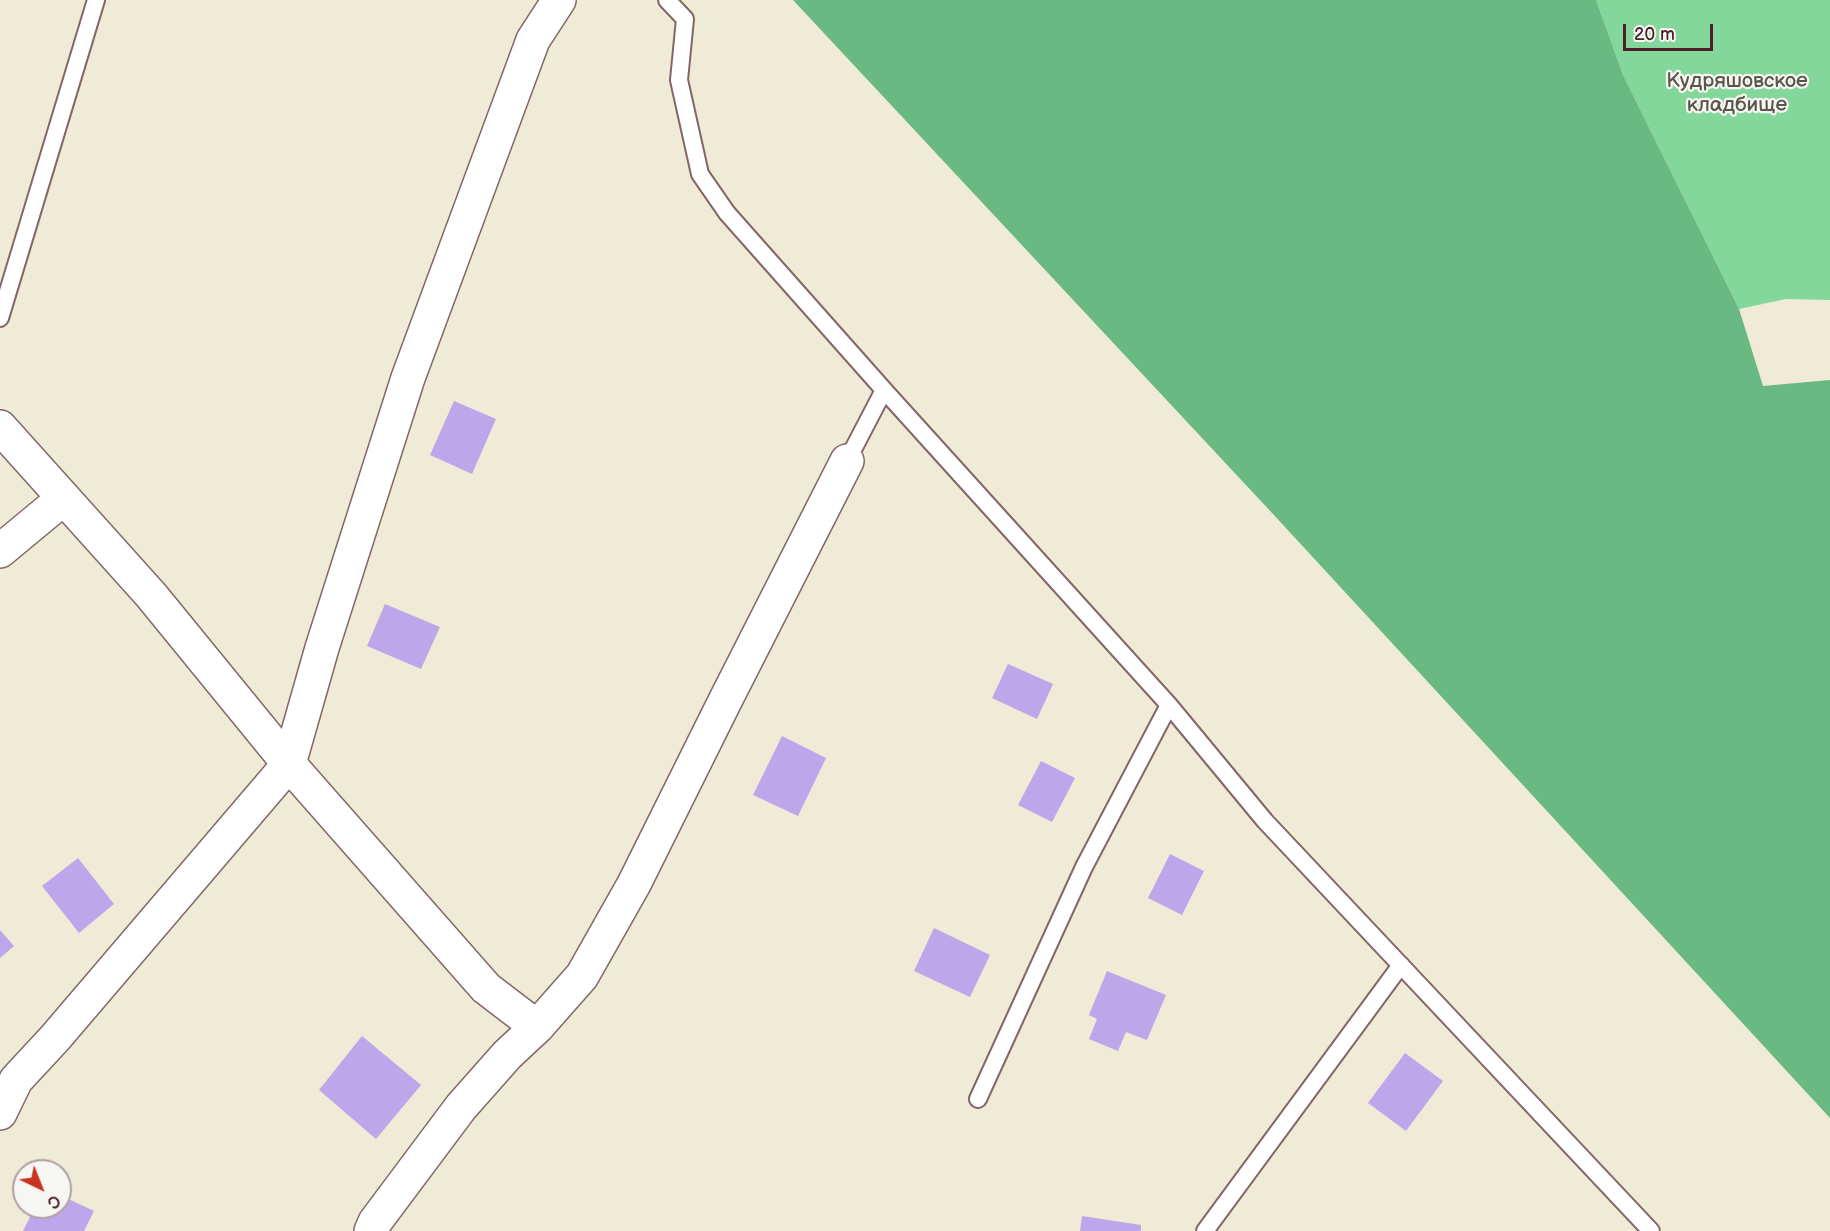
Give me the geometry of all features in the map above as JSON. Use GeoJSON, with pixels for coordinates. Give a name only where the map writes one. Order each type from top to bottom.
{"type":"FeatureCollection","features":[{"type":"Feature","properties":{"kind":"street"},"geometry":{"type":"LineString","coordinates":[[0,1113],[16,1080],[56,1038],[289,764],[322,648],[408,378],[533,40],[559,0]]}},
{"type":"Feature","properties":{"kind":"street"},"geometry":{"type":"LineString","coordinates":[[0,427],[151,595],[289,764],[486,988],[537,1027]]}},
{"type":"Feature","properties":{"kind":"street"},"geometry":{"type":"LineString","coordinates":[[371,1231],[375,1222],[461,1107],[582,976],[634,884],[847,461]]}},
{"type":"Feature","properties":{"kind":"street"},"geometry":{"type":"LineString","coordinates":[[0,551],[64,498]]}},
{"type":"Feature","properties":{"kind":"lane"},"geometry":{"type":"LineString","coordinates":[[0,318],[96,0]]}},
{"type":"Feature","properties":{"kind":"lane"},"geometry":{"type":"LineString","coordinates":[[667,0],[685,19],[679,80],[700,174],[727,213],[1169,705],[1265,821],[1651,1231]]}},
{"type":"Feature","properties":{"kind":"lane"},"geometry":{"type":"LineString","coordinates":[[847,461],[884,390]]}},
{"type":"Feature","properties":{"kind":"lane"},"geometry":{"type":"LineString","coordinates":[[978,1099],[1084,867],[1169,705]]}},
{"type":"Feature","properties":{"kind":"lane"},"geometry":{"type":"LineString","coordinates":[[1204,1231],[1401,965]]}},
{"type":"Feature","properties":{"kind":"green space"},"geometry":{"type":"Polygon","coordinates":[[[793,0],[1596,0],[1623,75],[1739,309],[1763,386],[1830,380],[1830,1118],[1273,514],[793,0]]]}},
{"type":"Feature","properties":{"kind":"green space","name":"Кудряшовское кладбище"},"geometry":{"type":"Polygon","coordinates":[[[1596,0],[1830,0],[1830,300],[1786,299],[1739,309],[1623,75],[1596,0]]]}},
{"type":"Feature","properties":{"kind":"building"},"geometry":{"type":"Polygon","coordinates":[[[454,401],[496,419],[472,474],[430,455],[454,401]]]}},
{"type":"Feature","properties":{"kind":"building"},"geometry":{"type":"Polygon","coordinates":[[[385,604],[440,627],[421,669],[367,646],[385,604]]]}},
{"type":"Feature","properties":{"kind":"building"},"geometry":{"type":"Polygon","coordinates":[[[1008,664],[1053,684],[1037,719],[992,698],[1008,664]]]}},
{"type":"Feature","properties":{"kind":"building"},"geometry":{"type":"Polygon","coordinates":[[[782,736],[826,758],[798,816],[753,795],[782,736]]]}},
{"type":"Feature","properties":{"kind":"building"},"geometry":{"type":"Polygon","coordinates":[[[1041,761],[1075,778],[1052,822],[1018,805],[1041,761]]]}},
{"type":"Feature","properties":{"kind":"building"},"geometry":{"type":"Polygon","coordinates":[[[1170,854],[1204,871],[1182,915],[1148,898],[1170,854]]]}},
{"type":"Feature","properties":{"kind":"building"},"geometry":{"type":"Polygon","coordinates":[[[78,858],[114,904],[79,933],[42,886],[78,858]]]}},
{"type":"Feature","properties":{"kind":"building"},"geometry":{"type":"Polygon","coordinates":[[[934,928],[990,955],[970,997],[914,971],[934,928]]]}},
{"type":"Feature","properties":{"kind":"building"},"geometry":{"type":"Polygon","coordinates":[[[0,930],[14,946],[0,958],[0,930]]]}},
{"type":"Feature","properties":{"kind":"building"},"geometry":{"type":"Polygon","coordinates":[[[1107,971],[1166,995],[1147,1040],[1126,1032],[1118,1051],[1089,1039],[1097,1019],[1089,1015],[1107,971]]]}},
{"type":"Feature","properties":{"kind":"building"},"geometry":{"type":"Polygon","coordinates":[[[362,1036],[421,1085],[376,1139],[319,1090],[362,1036]]]}},
{"type":"Feature","properties":{"kind":"building"},"geometry":{"type":"Polygon","coordinates":[[[1405,1053],[1443,1081],[1406,1131],[1368,1103],[1405,1053]]]}},
{"type":"Feature","properties":{"kind":"building"},"geometry":{"type":"Polygon","coordinates":[[[72,1201],[94,1211],[84,1231],[23,1231],[29,1219],[72,1219],[72,1201]]]}},
{"type":"Feature","properties":{"kind":"building"},"geometry":{"type":"Polygon","coordinates":[[[1082,1216],[1141,1225],[1141,1231],[1080,1231],[1082,1216]]]}}]}
